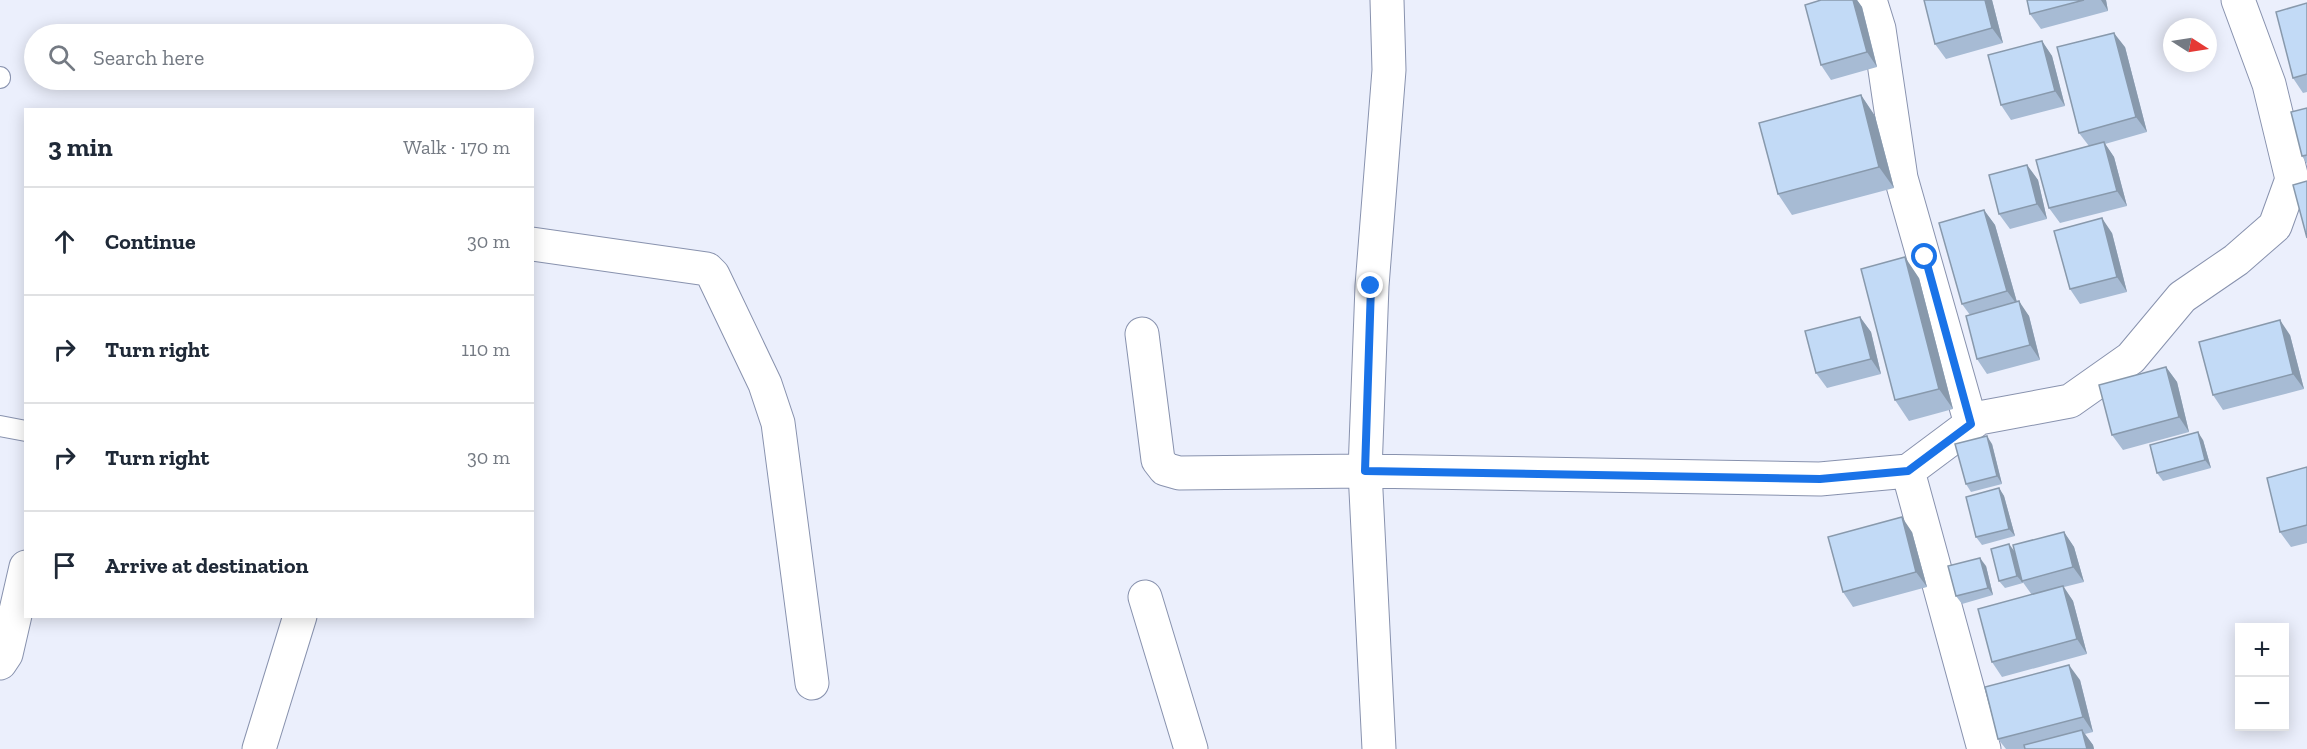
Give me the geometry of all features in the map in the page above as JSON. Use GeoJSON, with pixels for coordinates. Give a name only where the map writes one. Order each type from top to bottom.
{"type":"FeatureCollection","features":[{"type":"Feature","properties":{"kind":"street"},"geometry":{"type":"LineString","coordinates":[[1379,749],[1365,471],[1371,286],[1389,69],[1387,0]]}},
{"type":"Feature","properties":{"kind":"street"},"geometry":{"type":"LineString","coordinates":[[1870,0],[1879,29],[1901,178],[1971,424]]}},
{"type":"Feature","properties":{"kind":"street"},"geometry":{"type":"LineString","coordinates":[[1142,334],[1158,460],[1166,469],[1179,473],[1365,471],[1820,479],[1908,471],[1979,418],[2070,401],[2131,358],[2182,297],[2236,260],[2275,226],[2292,179],[2269,84],[2238,0]]}},
{"type":"Feature","properties":{"kind":"street"},"geometry":{"type":"LineString","coordinates":[[534,244],[707,269],[713,275],[765,384],[778,423],[812,683]]}},
{"type":"Feature","properties":{"kind":"street"},"geometry":{"type":"LineString","coordinates":[[1908,471],[1984,749]]}},
{"type":"Feature","properties":{"kind":"street"},"geometry":{"type":"LineString","coordinates":[[0,663],[6,654],[24,576]]}},
{"type":"Feature","properties":{"kind":"street"},"geometry":{"type":"LineString","coordinates":[[1145,597],[1191,749]]}},
{"type":"Feature","properties":{"kind":"street"},"geometry":{"type":"LineString","coordinates":[[259,749],[299,618]]}},
{"type":"Feature","properties":{"kind":"lane"},"geometry":{"type":"LineString","coordinates":[[0,426],[24,431]]}},
{"type":"Feature","properties":{"kind":"building"},"geometry":{"type":"Polygon","coordinates":[[[1821,0],[1853,0],[1867,52],[1821,65],[1805,5],[1821,0]]]}},
{"type":"Feature","properties":{"kind":"building"},"geometry":{"type":"Polygon","coordinates":[[[1924,0],[1985,0],[1992,28],[1935,44],[1924,0]]]}},
{"type":"Feature","properties":{"kind":"building"},"geometry":{"type":"Polygon","coordinates":[[[2027,0],[2084,0],[2030,14],[2027,0]]]}},
{"type":"Feature","properties":{"kind":"building"},"geometry":{"type":"Polygon","coordinates":[[[2307,3],[2307,74],[2293,78],[2276,12],[2307,3]]]}},
{"type":"Feature","properties":{"kind":"building"},"geometry":{"type":"Polygon","coordinates":[[[2114,33],[2136,117],[2079,133],[2057,47],[2114,33]]]}},
{"type":"Feature","properties":{"kind":"building"},"geometry":{"type":"Polygon","coordinates":[[[2042,41],[2055,91],[2001,105],[1988,55],[2042,41]]]}},
{"type":"Feature","properties":{"kind":"building"},"geometry":{"type":"Polygon","coordinates":[[[1861,95],[1879,167],[1778,194],[1759,123],[1861,95]]]}},
{"type":"Feature","properties":{"kind":"building"},"geometry":{"type":"Polygon","coordinates":[[[2307,108],[2307,155],[2302,156],[2291,112],[2307,108]]]}},
{"type":"Feature","properties":{"kind":"building"},"geometry":{"type":"Polygon","coordinates":[[[2104,142],[2117,191],[2049,208],[2036,160],[2104,142]]]}},
{"type":"Feature","properties":{"kind":"building"},"geometry":{"type":"Polygon","coordinates":[[[2027,165],[2037,204],[1999,214],[1989,175],[2027,165]]]}},
{"type":"Feature","properties":{"kind":"building"},"geometry":{"type":"Polygon","coordinates":[[[2307,181],[2307,238],[2293,185],[2307,181]]]}},
{"type":"Feature","properties":{"kind":"building"},"geometry":{"type":"Polygon","coordinates":[[[1984,210],[2007,291],[1962,304],[1939,223],[1984,210]]]}},
{"type":"Feature","properties":{"kind":"building"},"geometry":{"type":"Polygon","coordinates":[[[2102,218],[2117,277],[2070,289],[2054,231],[2102,218]]]}},
{"type":"Feature","properties":{"kind":"building"},"geometry":{"type":"Polygon","coordinates":[[[1905,257],[1939,389],[1895,400],[1861,269],[1905,257]]]}},
{"type":"Feature","properties":{"kind":"building"},"geometry":{"type":"Polygon","coordinates":[[[2019,301],[2030,345],[1977,359],[1966,316],[2019,301]]]}},
{"type":"Feature","properties":{"kind":"building"},"geometry":{"type":"Polygon","coordinates":[[[1860,317],[1871,359],[1816,373],[1805,331],[1860,317]]]}},
{"type":"Feature","properties":{"kind":"building"},"geometry":{"type":"Polygon","coordinates":[[[2280,320],[2293,374],[2213,395],[2199,342],[2280,320]]]}},
{"type":"Feature","properties":{"kind":"building"},"geometry":{"type":"Polygon","coordinates":[[[2166,367],[2179,417],[2112,435],[2099,385],[2166,367]]]}},
{"type":"Feature","properties":{"kind":"building"},"geometry":{"type":"Polygon","coordinates":[[[2198,432],[2205,460],[2157,473],[2150,445],[2198,432]]]}},
{"type":"Feature","properties":{"kind":"building"},"geometry":{"type":"Polygon","coordinates":[[[1987,436],[1997,476],[1966,484],[1955,444],[1987,436]]]}},
{"type":"Feature","properties":{"kind":"building"},"geometry":{"type":"Polygon","coordinates":[[[2307,467],[2307,525],[2280,532],[2267,478],[2307,467]]]}},
{"type":"Feature","properties":{"kind":"building"},"geometry":{"type":"Polygon","coordinates":[[[1999,488],[2009,529],[1976,537],[1966,497],[1999,488]]]}},
{"type":"Feature","properties":{"kind":"building"},"geometry":{"type":"Polygon","coordinates":[[[1902,517],[1916,572],[1843,592],[1828,537],[1902,517]]]}},
{"type":"Feature","properties":{"kind":"building"},"geometry":{"type":"Polygon","coordinates":[[[2064,532],[2073,567],[2022,581],[2013,545],[2064,532]]]}},
{"type":"Feature","properties":{"kind":"building"},"geometry":{"type":"Polygon","coordinates":[[[2009,544],[2017,576],[1999,581],[1991,549],[2009,544]]]}},
{"type":"Feature","properties":{"kind":"building"},"geometry":{"type":"Polygon","coordinates":[[[1980,558],[1988,588],[1956,596],[1948,566],[1980,558]]]}},
{"type":"Feature","properties":{"kind":"building"},"geometry":{"type":"Polygon","coordinates":[[[2063,586],[2077,639],[1992,662],[1978,609],[2063,586]]]}},
{"type":"Feature","properties":{"kind":"building"},"geometry":{"type":"Polygon","coordinates":[[[2069,665],[2083,717],[1998,739],[1985,687],[2069,665]]]}},
{"type":"Feature","properties":{"kind":"building"},"geometry":{"type":"Polygon","coordinates":[[[2082,730],[2087,749],[2025,749],[2024,745],[2082,730]]]}},
{"type":"Feature","properties":{"kind":"route"},"geometry":{"type":"LineString","coordinates":[[1371,286],[1365,471],[1820,479],[1908,471],[1971,424],[1925,257]]}}]}
